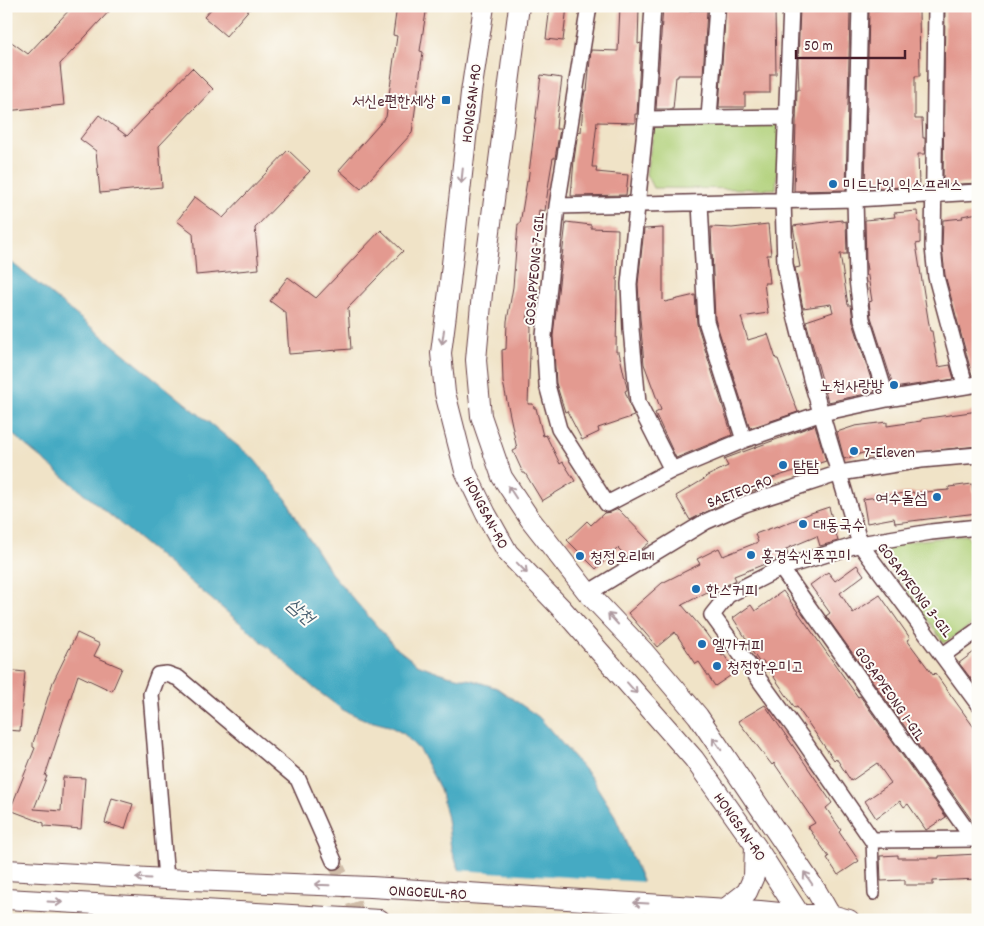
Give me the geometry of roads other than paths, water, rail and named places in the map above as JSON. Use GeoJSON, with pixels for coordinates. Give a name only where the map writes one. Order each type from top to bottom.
{"type":"FeatureCollection","features":[{"type":"Feature","properties":{"kind":"street","name":"HONGSAN-RO"},"geometry":{"type":"LineString","coordinates":[[484,6],[470,93],[449,291],[440,353],[445,393],[465,471],[508,553],[562,610],[694,759],[755,845],[802,917]]}},
{"type":"Feature","properties":{"kind":"street","name":"HONGSAN-RO"},"geometry":{"type":"LineString","coordinates":[[519,6],[482,293],[476,360],[481,416],[502,477],[530,520],[588,593],[644,652],[698,716],[806,875],[838,918]]}},
{"type":"Feature","properties":{"kind":"street","name":"GOSAPYEONG 7-GIL"},"geometry":{"type":"LineString","coordinates":[[588,6],[557,206],[544,336],[547,385],[559,428],[607,504],[672,470]]}},
{"type":"Feature","properties":{"kind":"street"},"geometry":{"type":"LineString","coordinates":[[652,6],[646,119],[629,284],[630,329],[638,403],[672,470],[744,440],[822,413],[971,384],[936,277],[933,246],[936,6]]}},
{"type":"Feature","properties":{"kind":"street"},"geometry":{"type":"LineString","coordinates":[[709,118],[717,6]]}},
{"type":"Feature","properties":{"kind":"street"},"geometry":{"type":"LineString","coordinates":[[792,6],[783,200],[785,264],[794,311],[860,544]]}},
{"type":"Feature","properties":{"kind":"street"},"geometry":{"type":"LineString","coordinates":[[860,6],[855,199],[858,279],[862,319],[887,399]]}},
{"type":"Feature","properties":{"kind":"street"},"geometry":{"type":"LineString","coordinates":[[646,119],[787,117]]}},
{"type":"Feature","properties":{"kind":"street","name":"GOSAPYEONG 7-GIL"},"geometry":{"type":"LineString","coordinates":[[557,206],[855,199],[978,192]]}},
{"type":"Feature","properties":{"kind":"street"},"geometry":{"type":"LineString","coordinates":[[700,203],[706,321],[744,440]]}},
{"type":"Feature","properties":{"kind":"street","name":"SAETEO-RO"},"geometry":{"type":"LineString","coordinates":[[588,593],[704,522],[745,504],[840,473],[921,460],[978,455]]}},
{"type":"Feature","properties":{"kind":"street","name":"GOSAPYEONG 3-GIL"},"geometry":{"type":"LineString","coordinates":[[872,840],[802,737],[712,615],[728,595],[781,568],[860,544],[931,532],[978,527]]}},
{"type":"Feature","properties":{"kind":"street","name":"GOSAPYEONG 3-GIL"},"geometry":{"type":"LineString","coordinates":[[860,544],[943,655]]}},
{"type":"Feature","properties":{"kind":"street","name":"GOSAPYEONG 1-GIL"},"geometry":{"type":"LineString","coordinates":[[781,568],[976,839]]}},
{"type":"Feature","properties":{"kind":"street"},"geometry":{"type":"LineString","coordinates":[[978,630],[943,655],[978,704]]}},
{"type":"Feature","properties":{"kind":"street"},"geometry":{"type":"LineString","coordinates":[[166,879],[152,694],[158,675],[167,674],[178,678],[298,779],[334,861]]}},
{"type":"Feature","properties":{"kind":"street","name":"GOSAPYEONG 1-GIL"},"geometry":{"type":"LineString","coordinates":[[872,840],[976,839]]}},
{"type":"Feature","properties":{"kind":"street"},"geometry":{"type":"LineString","coordinates":[[872,840],[874,894]]}},
{"type":"Feature","properties":{"kind":"street"},"geometry":{"type":"LineString","coordinates":[[725,908],[747,892],[754,876],[755,845]]}},
{"type":"Feature","properties":{"kind":"street","name":"ONGOEUL-RO"},"geometry":{"type":"LineString","coordinates":[[6,870],[166,879],[371,887],[725,908],[802,917],[838,918]]}},
{"type":"Feature","properties":{"kind":"street"},"geometry":{"type":"LineString","coordinates":[[256,883],[256,913]]}},
{"type":"Feature","properties":{"kind":"street","name":"ONGOEUL-RO"},"geometry":{"type":"LineString","coordinates":[[6,899],[380,920]]}},
{"type":"Feature","properties":{"kind":"water","name":"삼천"},"geometry":{"type":"Polygon","coordinates":[[[6,258],[254,459],[287,500],[299,523],[331,573],[395,647],[417,664],[447,675],[497,688],[539,717],[590,776],[614,814],[643,883],[460,871],[451,849],[440,789],[420,751],[404,734],[389,726],[366,720],[343,710],[315,689],[251,632],[6,429],[6,258]]]}},
{"type":"Feature","properties":{"kind":"tunnel"},"geometry":{"type":"LineString","coordinates":[[334,861],[351,896],[359,920]]}},
{"type":"Feature","properties":{"kind":"place","name":"서신e편한세상"},"geometry":{"type":"Point","coordinates":[446,100]}},
{"type":"Feature","properties":{"kind":"place","name":"미드나잇 익스프레스"},"geometry":{"type":"Point","coordinates":[833,184]}},
{"type":"Feature","properties":{"kind":"place","name":"노천사랑방"},"geometry":{"type":"Point","coordinates":[894,385]}},
{"type":"Feature","properties":{"kind":"place","name":"7-Eleven"},"geometry":{"type":"Point","coordinates":[854,451]}},
{"type":"Feature","properties":{"kind":"place","name":"탐탐"},"geometry":{"type":"Point","coordinates":[783,465]}},
{"type":"Feature","properties":{"kind":"place","name":"여수돌섬"},"geometry":{"type":"Point","coordinates":[937,497]}},
{"type":"Feature","properties":{"kind":"place","name":"대동국수"},"geometry":{"type":"Point","coordinates":[803,524]}},
{"type":"Feature","properties":{"kind":"place","name":"홍경숙신쭈꾸미"},"geometry":{"type":"Point","coordinates":[751,555]}},
{"type":"Feature","properties":{"kind":"place","name":"청정오리떼"},"geometry":{"type":"Point","coordinates":[580,556]}},
{"type":"Feature","properties":{"kind":"place","name":"한스커피"},"geometry":{"type":"Point","coordinates":[696,589]}},
{"type":"Feature","properties":{"kind":"place","name":"엘가커피"},"geometry":{"type":"Point","coordinates":[702,644]}},
{"type":"Feature","properties":{"kind":"place","name":"청정한우미고"},"geometry":{"type":"Point","coordinates":[717,666]}}]}
